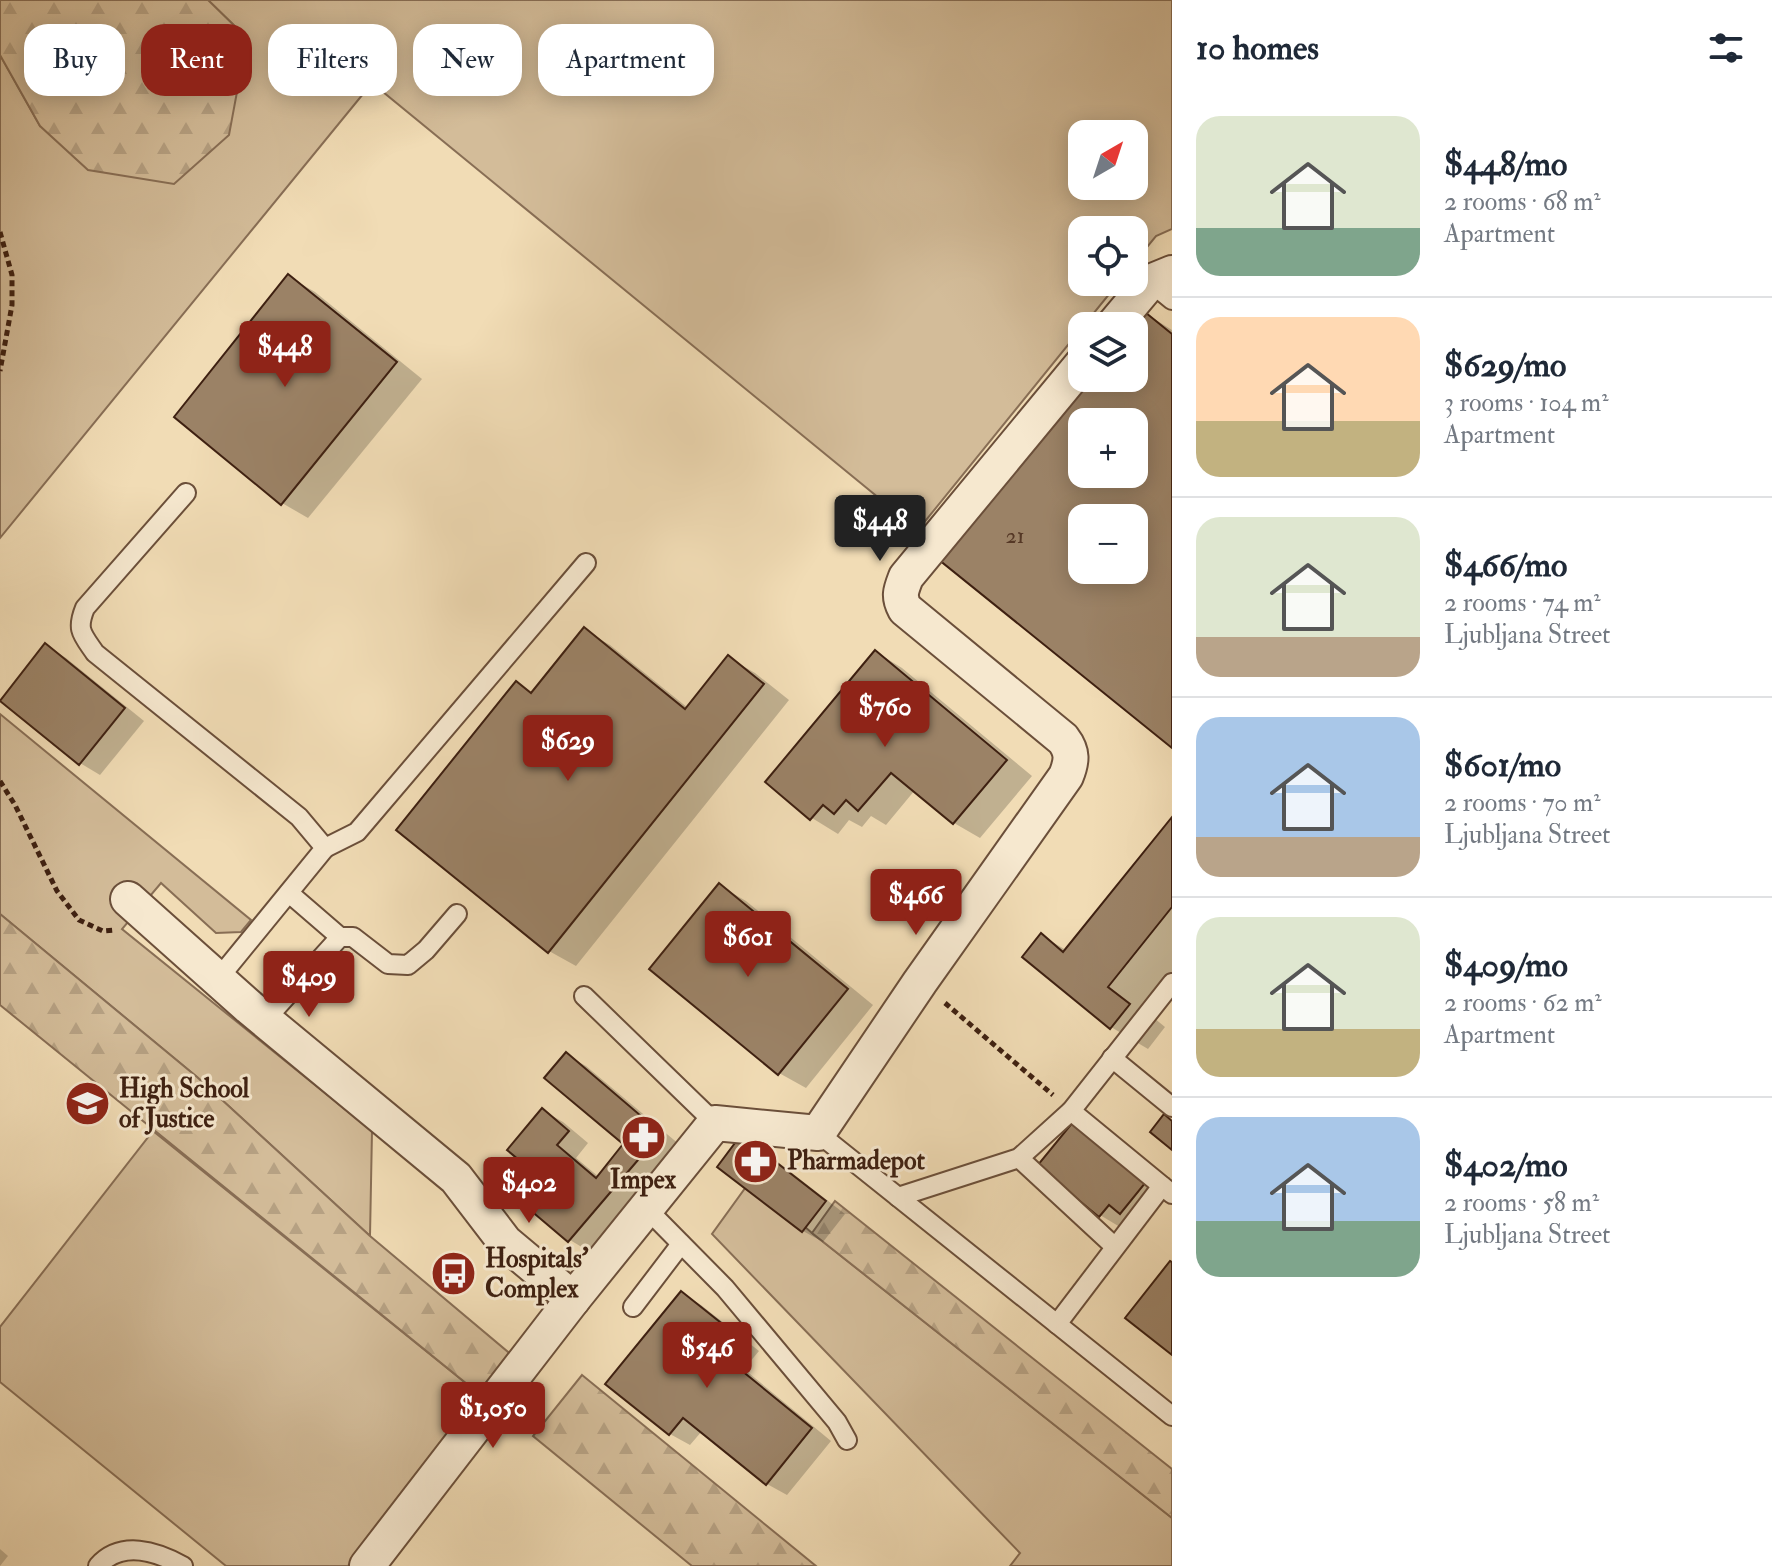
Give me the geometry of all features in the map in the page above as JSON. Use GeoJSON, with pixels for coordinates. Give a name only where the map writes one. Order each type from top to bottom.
{"type":"FeatureCollection","features":[{"type":"Feature","properties":{"kind":"street"},"geometry":{"type":"LineString","coordinates":[[1131,312],[1165,285]]}},
{"type":"Feature","properties":{"kind":"street"},"geometry":{"type":"LineString","coordinates":[[367,1566],[573,1299],[715,1123],[818,1133],[1066,776],[1071,763],[1071,750],[1063,739],[905,609],[900,593],[906,577],[1068,381]]}},
{"type":"Feature","properties":{"kind":"street"},"geometry":{"type":"LineString","coordinates":[[128,899],[265,1020],[456,1178],[505,1242],[573,1299]]}},
{"type":"Feature","properties":{"kind":"lane"},"geometry":{"type":"LineString","coordinates":[[186,493],[85,608],[79,623],[81,633],[95,653],[299,817],[325,848]]}},
{"type":"Feature","properties":{"kind":"lane"},"geometry":{"type":"LineString","coordinates":[[218,979],[325,848],[357,832],[586,563]]}},
{"type":"Feature","properties":{"kind":"lane"},"geometry":{"type":"LineString","coordinates":[[289,893],[340,937],[353,937],[388,964],[408,965],[426,950],[457,914]]}},
{"type":"Feature","properties":{"kind":"lane"},"geometry":{"type":"LineString","coordinates":[[265,1020],[340,937]]}},
{"type":"Feature","properties":{"kind":"lane"},"geometry":{"type":"LineString","coordinates":[[898,1197],[1019,1158],[1071,1111],[1172,983]]}},
{"type":"Feature","properties":{"kind":"lane"},"geometry":{"type":"LineString","coordinates":[[584,996],[715,1123]]}},
{"type":"Feature","properties":{"kind":"lane"},"geometry":{"type":"LineString","coordinates":[[1112,1058],[1172,1107]]}},
{"type":"Feature","properties":{"kind":"lane"},"geometry":{"type":"LineString","coordinates":[[1057,1324],[1114,1246],[1167,1190],[1071,1111]]}},
{"type":"Feature","properties":{"kind":"lane"},"geometry":{"type":"LineString","coordinates":[[818,1133],[1172,1416]]}},
{"type":"Feature","properties":{"kind":"lane"},"geometry":{"type":"LineString","coordinates":[[1019,1158],[1114,1246]]}},
{"type":"Feature","properties":{"kind":"lane"},"geometry":{"type":"LineString","coordinates":[[646,1208],[725,1288],[837,1422],[847,1440]]}},
{"type":"Feature","properties":{"kind":"lane"},"geometry":{"type":"LineString","coordinates":[[633,1307],[681,1244]]}},
{"type":"Feature","properties":{"kind":"lane"},"geometry":{"type":"LineString","coordinates":[[98,1566],[105,1558],[120,1551],[143,1550],[183,1566]]}},
{"type":"Feature","properties":{"kind":"path"},"geometry":{"type":"LineString","coordinates":[[0,232],[12,275],[12,305],[0,371]]}},
{"type":"Feature","properties":{"kind":"path"},"geometry":{"type":"LineString","coordinates":[[0,781],[57,891],[79,920],[103,931],[159,926]]}},
{"type":"Feature","properties":{"kind":"path"},"geometry":{"type":"LineString","coordinates":[[920,982],[1071,1111]]}},
{"type":"Feature","properties":{"kind":"green space"},"geometry":{"type":"Polygon","coordinates":[[[0,0],[208,0],[233,24],[141,24],[141,96],[236,96],[229,135],[174,184],[88,170],[40,126],[0,55],[0,0]]]}},
{"type":"Feature","properties":{"kind":"green space"},"geometry":{"type":"Polygon","coordinates":[[[208,0],[1172,0],[1172,229],[1156,236],[1148,246],[1148,216],[1068,216],[1068,296],[1108,296],[1095,312],[1068,312],[1068,345],[918,530],[388,96],[397,96],[397,24],[268,24],[268,96],[361,96],[0,538],[0,55],[40,126],[111,96],[125,96],[125,90],[141,83],[141,96],[252,96],[252,24],[233,24],[208,0]]]}},
{"type":"Feature","properties":{"kind":"green space"},"geometry":{"type":"Polygon","coordinates":[[[0,714],[251,920],[241,932],[216,933],[161,883],[122,929],[372,1131],[370,1236],[197,1077],[0,914],[0,714]]]}},
{"type":"Feature","properties":{"kind":"green space"},"geometry":{"type":"Polygon","coordinates":[[[0,914],[197,1077],[370,1236],[520,1362],[488,1401],[0,1005],[0,914]]]}},
{"type":"Feature","properties":{"kind":"green space"},"geometry":{"type":"Polygon","coordinates":[[[153,1131],[488,1401],[348,1566],[226,1566],[0,1382],[0,1327],[153,1131]]]}},
{"type":"Feature","properties":{"kind":"green space"},"geometry":{"type":"Polygon","coordinates":[[[751,1180],[812,1233],[1172,1518],[1172,1566],[1010,1566],[1020,1553],[712,1234],[751,1180]]]}},
{"type":"Feature","properties":{"kind":"green space"},"geometry":{"type":"Polygon","coordinates":[[[835,1201],[1172,1469],[1172,1518],[812,1233],[835,1201]]]}},
{"type":"Feature","properties":{"kind":"green space"},"geometry":{"type":"Polygon","coordinates":[[[582,1375],[816,1566],[692,1566],[687,1562],[533,1436],[582,1375]]]}},
{"type":"Feature","properties":{"kind":"building"},"geometry":{"type":"Polygon","coordinates":[[[288,274],[397,362],[281,505],[174,417],[288,274]]]}},
{"type":"Feature","properties":{"kind":"building"},"geometry":{"type":"Polygon","coordinates":[[[1148,315],[1172,334],[1172,748],[933,555],[1070,392],[1148,392],[1148,315]]]}},
{"type":"Feature","properties":{"kind":"building"},"geometry":{"type":"Polygon","coordinates":[[[584,627],[685,709],[728,655],[764,684],[548,953],[396,830],[516,681],[531,693],[584,627]]]}},
{"type":"Feature","properties":{"kind":"building"},"geometry":{"type":"Polygon","coordinates":[[[45,643],[125,708],[79,765],[0,701],[45,643]]]}},
{"type":"Feature","properties":{"kind":"building"},"geometry":{"type":"Polygon","coordinates":[[[875,650],[1007,760],[953,824],[891,773],[858,811],[846,800],[834,814],[823,805],[810,820],[765,782],[875,650]]]}},
{"type":"Feature","properties":{"kind":"building"},"geometry":{"type":"Polygon","coordinates":[[[1172,817],[1172,907],[1108,987],[1130,1004],[1110,1029],[1022,957],[1041,933],[1063,952],[1172,817]]]}},
{"type":"Feature","properties":{"kind":"building"},"geometry":{"type":"Polygon","coordinates":[[[719,883],[848,989],[778,1075],[649,969],[719,883]]]}},
{"type":"Feature","properties":{"kind":"building"},"geometry":{"type":"Polygon","coordinates":[[[566,1052],[661,1133],[568,1242],[523,1204],[544,1181],[507,1150],[542,1108],[569,1131],[557,1145],[596,1178],[623,1144],[544,1078],[566,1052]]]}},
{"type":"Feature","properties":{"kind":"building"},"geometry":{"type":"Polygon","coordinates":[[[1164,1114],[1172,1121],[1172,1150],[1150,1132],[1164,1114]]]}},
{"type":"Feature","properties":{"kind":"building"},"geometry":{"type":"Polygon","coordinates":[[[1073,1122],[1146,1182],[1120,1214],[1109,1205],[1099,1217],[1037,1166],[1073,1122]]]}},
{"type":"Feature","properties":{"kind":"building"},"geometry":{"type":"Polygon","coordinates":[[[741,1135],[826,1201],[802,1232],[717,1167],[741,1135]]]}},
{"type":"Feature","properties":{"kind":"building"},"geometry":{"type":"Polygon","coordinates":[[[1172,1262],[1172,1355],[1125,1318],[1172,1262]]]}},
{"type":"Feature","properties":{"kind":"building"},"geometry":{"type":"Polygon","coordinates":[[[681,1291],[740,1338],[725,1357],[812,1428],[766,1485],[683,1418],[669,1435],[605,1384],[681,1291]]]}},
{"type":"Feature","properties":{"kind":"place","name":"High School of Justice"},"geometry":{"type":"Point","coordinates":[88,1104]}},
{"type":"Feature","properties":{"kind":"place","name":"Impex"},"geometry":{"type":"Point","coordinates":[643,1137]}},
{"type":"Feature","properties":{"kind":"place","name":"Pharmadepot"},"geometry":{"type":"Point","coordinates":[756,1161]}},
{"type":"Feature","properties":{"kind":"place","name":"Hospitals' Complex"},"geometry":{"type":"Point","coordinates":[454,1274]}}]}
